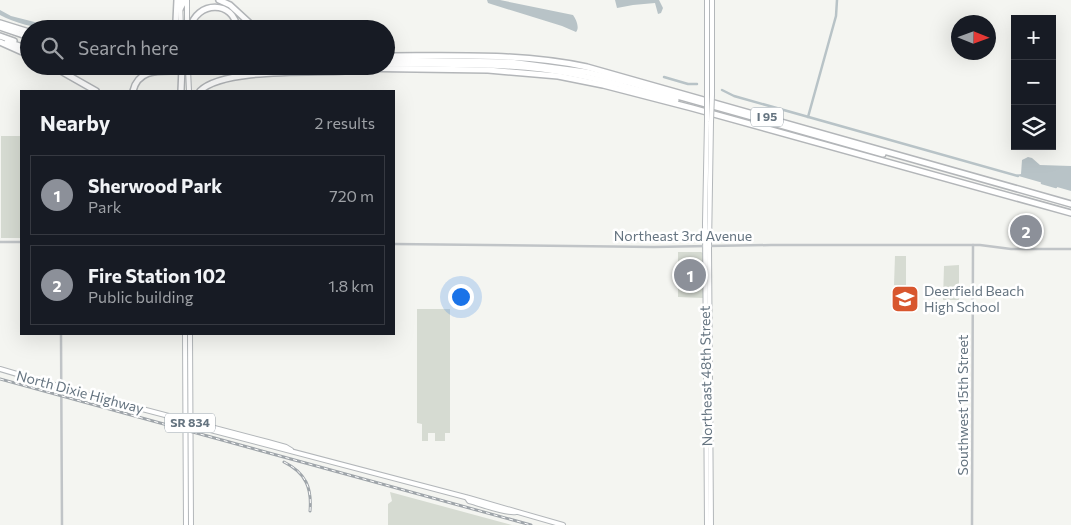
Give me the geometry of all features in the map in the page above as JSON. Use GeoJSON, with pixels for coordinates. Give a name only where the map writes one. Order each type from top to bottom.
{"type":"FeatureCollection","features":[{"type":"Feature","properties":{"kind":"highway"},"geometry":{"type":"LineString","coordinates":[[176,0],[176,20]]}},
{"type":"Feature","properties":{"kind":"highway"},"geometry":{"type":"LineString","coordinates":[[180,8],[186,0]]}},
{"type":"Feature","properties":{"kind":"highway"},"geometry":{"type":"LineString","coordinates":[[219,0],[233,7],[247,20]]}},
{"type":"Feature","properties":{"kind":"highway"},"geometry":{"type":"LineString","coordinates":[[193,20],[197,13],[213,5],[221,6],[229,11],[235,20]]}},
{"type":"Feature","properties":{"kind":"highway"},"geometry":{"type":"LineString","coordinates":[[0,22],[20,29]]}},
{"type":"Feature","properties":{"kind":"highway"},"geometry":{"type":"LineString","coordinates":[[0,28],[20,36]]}},
{"type":"Feature","properties":{"kind":"highway"},"geometry":{"type":"LineString","coordinates":[[0,39],[20,45]]}},
{"type":"Feature","properties":{"kind":"highway"},"geometry":{"type":"LineString","coordinates":[[0,39],[20,50]]}},
{"type":"Feature","properties":{"kind":"highway","name":"I 95"},"geometry":{"type":"LineString","coordinates":[[395,58],[486,56],[526,58],[572,64],[626,77],[1071,205]]}},
{"type":"Feature","properties":{"kind":"highway"},"geometry":{"type":"LineString","coordinates":[[395,58],[502,61],[586,72],[1071,205]]}},
{"type":"Feature","properties":{"kind":"highway"},"geometry":{"type":"LineString","coordinates":[[395,66],[504,66],[558,71],[618,84],[1071,212]]}},
{"type":"Feature","properties":{"kind":"highway","name":"I 95"},"geometry":{"type":"LineString","coordinates":[[395,66],[535,73],[588,81],[1071,212]]}},
{"type":"Feature","properties":{"kind":"highway"},"geometry":{"type":"LineString","coordinates":[[504,66],[535,73]]}},
{"type":"Feature","properties":{"kind":"highway"},"geometry":{"type":"LineString","coordinates":[[68,75],[94,90]]}},
{"type":"Feature","properties":{"kind":"highway"},"geometry":{"type":"LineString","coordinates":[[133,90],[137,81],[144,75]]}},
{"type":"Feature","properties":{"kind":"highway"},"geometry":{"type":"LineString","coordinates":[[182,75],[182,90]]}},
{"type":"Feature","properties":{"kind":"highway"},"geometry":{"type":"LineString","coordinates":[[202,90],[214,82],[255,75]]}},
{"type":"Feature","properties":{"kind":"main road"},"geometry":{"type":"LineString","coordinates":[[180,0],[181,20]]}},
{"type":"Feature","properties":{"kind":"main road"},"geometry":{"type":"LineString","coordinates":[[186,0],[187,20]]}},
{"type":"Feature","properties":{"kind":"main road"},"geometry":{"type":"LineString","coordinates":[[707,0],[709,18]]}},
{"type":"Feature","properties":{"kind":"main road"},"geometry":{"type":"LineString","coordinates":[[709,18],[712,0]]}},
{"type":"Feature","properties":{"kind":"main road","name":"Northeast 48th Street"},"geometry":{"type":"LineString","coordinates":[[706,525],[705,286],[709,122],[709,18]]}},
{"type":"Feature","properties":{"kind":"main road"},"geometry":{"type":"LineString","coordinates":[[188,75],[189,90]]}},
{"type":"Feature","properties":{"kind":"main road","name":"Northeast 48th Street"},"geometry":{"type":"LineString","coordinates":[[707,247],[710,295],[711,525]]}},
{"type":"Feature","properties":{"kind":"main road"},"geometry":{"type":"LineString","coordinates":[[705,286],[710,295]]}},
{"type":"Feature","properties":{"kind":"main road","name":"SR 834"},"geometry":{"type":"LineString","coordinates":[[185,335],[186,525]]}},
{"type":"Feature","properties":{"kind":"main road","name":"SR 834"},"geometry":{"type":"LineString","coordinates":[[190,335],[190,525]]}},
{"type":"Feature","properties":{"kind":"main road","name":"North Dixie Highway"},"geometry":{"type":"LineString","coordinates":[[0,369],[286,447],[293,452],[513,509],[516,512],[563,525]]}},
{"type":"Feature","properties":{"kind":"main road"},"geometry":{"type":"LineString","coordinates":[[707,462],[710,465],[711,488]]}},
{"type":"Feature","properties":{"kind":"main road"},"geometry":{"type":"LineString","coordinates":[[186,486],[190,492]]}},
{"type":"Feature","properties":{"kind":"street"},"geometry":{"type":"LineString","coordinates":[[0,242],[20,242]]}},
{"type":"Feature","properties":{"kind":"street","name":"Northeast 3rd Avenue"},"geometry":{"type":"LineString","coordinates":[[395,244],[707,247],[973,245],[1071,249]]}},
{"type":"Feature","properties":{"kind":"street","name":"Southwest 15th Street"},"geometry":{"type":"LineString","coordinates":[[972,525],[973,245]]}},
{"type":"Feature","properties":{"kind":"street"},"geometry":{"type":"LineString","coordinates":[[61,335],[62,525]]}},
{"type":"Feature","properties":{"kind":"shaded area"},"geometry":{"type":"Polygon","coordinates":[[[487,0],[500,0],[573,15],[578,28],[576,32],[488,3],[487,0]]]}},
{"type":"Feature","properties":{"kind":"shaded area"},"geometry":{"type":"Polygon","coordinates":[[[615,0],[659,0],[663,8],[661,13],[658,14],[655,3],[617,8],[615,0]]]}},
{"type":"Feature","properties":{"kind":"shaded area"},"geometry":{"type":"Polygon","coordinates":[[[0,10],[11,16],[27,20],[20,20],[20,23],[0,15],[0,10]]]}},
{"type":"Feature","properties":{"kind":"shaded area"},"geometry":{"type":"Polygon","coordinates":[[[1,136],[20,136],[20,238],[1,238],[1,136]]]}},
{"type":"Feature","properties":{"kind":"shaded area"},"geometry":{"type":"Polygon","coordinates":[[[1028,157],[1040,165],[1071,166],[1071,191],[1015,175],[1021,174],[1022,160],[1028,157]]]}},
{"type":"Feature","properties":{"kind":"shaded area"},"geometry":{"type":"Polygon","coordinates":[[[678,252],[703,253],[703,298],[678,297],[678,252]]]}},
{"type":"Feature","properties":{"kind":"shaded area"},"geometry":{"type":"Polygon","coordinates":[[[895,256],[906,256],[906,285],[894,285],[895,256]]]}},
{"type":"Feature","properties":{"kind":"shaded area"},"geometry":{"type":"Polygon","coordinates":[[[959,265],[959,300],[943,300],[944,266],[959,265]]]}},
{"type":"Feature","properties":{"kind":"shaded area"},"geometry":{"type":"Polygon","coordinates":[[[417,309],[450,309],[450,433],[445,433],[445,441],[435,441],[435,433],[428,433],[428,441],[422,441],[422,424],[417,423],[417,309]]]}},
{"type":"Feature","properties":{"kind":"shaded area"},"geometry":{"type":"Polygon","coordinates":[[[390,492],[512,525],[388,525],[388,504],[392,501],[390,492]]]}},
{"type":"Feature","properties":{"kind":"waterway"},"geometry":{"type":"LineString","coordinates":[[808,117],[836,16],[837,0]]}},
{"type":"Feature","properties":{"kind":"waterway"},"geometry":{"type":"LineString","coordinates":[[664,77],[688,84],[697,84]]}},
{"type":"Feature","properties":{"kind":"waterway"},"geometry":{"type":"LineString","coordinates":[[722,90],[734,96],[1018,176]]}},
{"type":"Feature","properties":{"kind":"waterway"},"geometry":{"type":"LineString","coordinates":[[1042,183],[1056,187]]}},
{"type":"Feature","properties":{"kind":"railway"},"geometry":{"type":"LineString","coordinates":[[0,379],[531,525]]}},
{"type":"Feature","properties":{"kind":"railway"},"geometry":{"type":"LineString","coordinates":[[284,462],[298,471],[306,482],[310,495],[310,511]]}},
{"type":"Feature","properties":{"kind":"place","name":"Fire Station 102"},"geometry":{"type":"Point","coordinates":[1026,231]}},
{"type":"Feature","properties":{"kind":"place","name":"Sherwood Park"},"geometry":{"type":"Point","coordinates":[690,275]}},
{"type":"Feature","properties":{"kind":"place","name":"Deerfield Beach High School"},"geometry":{"type":"Point","coordinates":[905,299]}}]}
